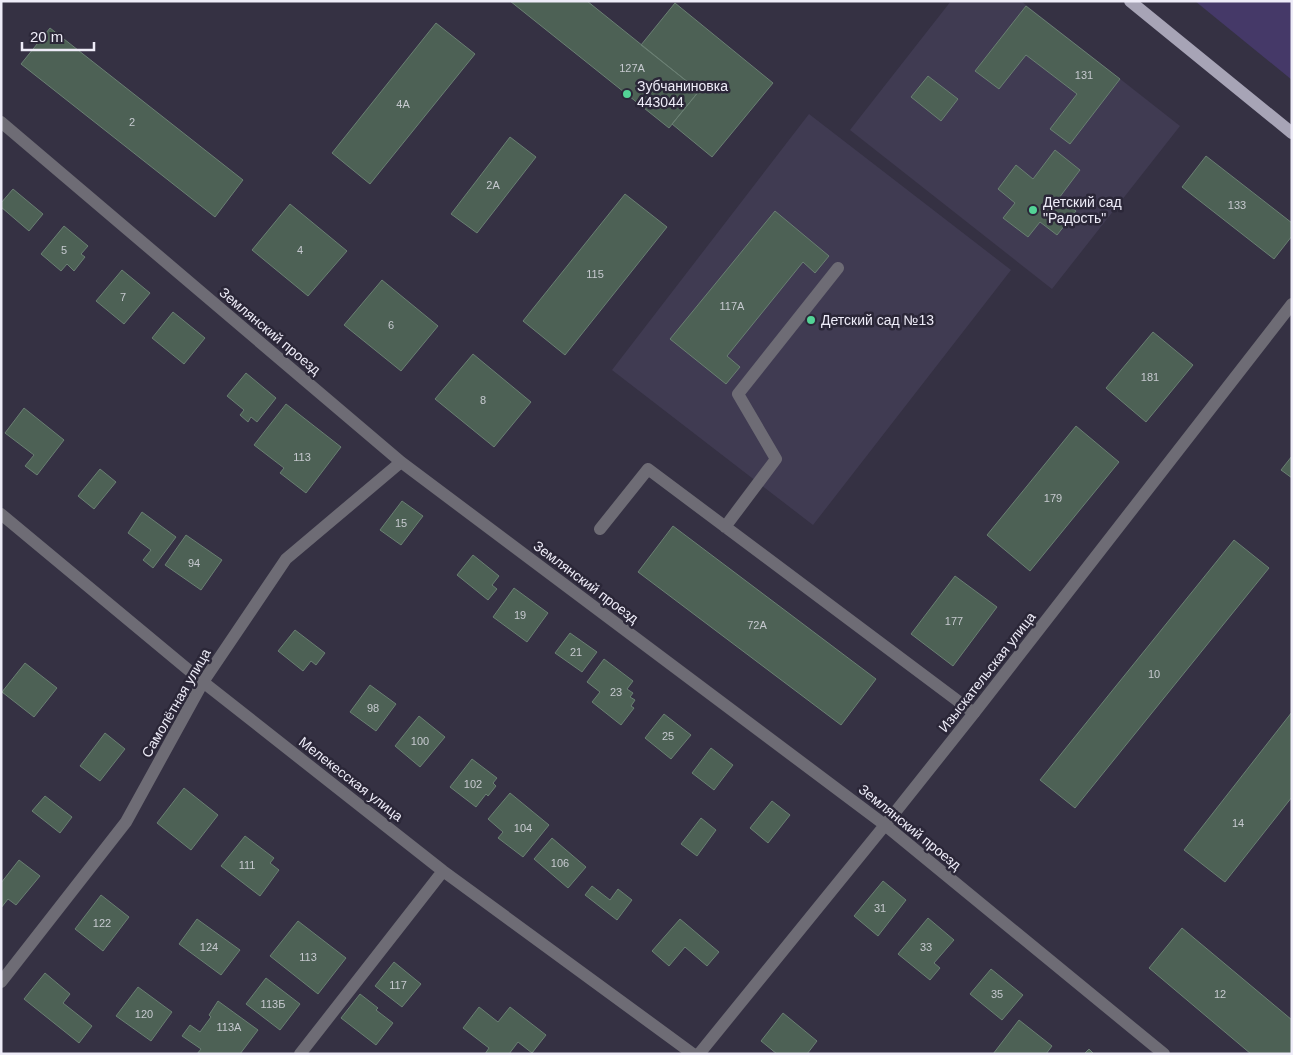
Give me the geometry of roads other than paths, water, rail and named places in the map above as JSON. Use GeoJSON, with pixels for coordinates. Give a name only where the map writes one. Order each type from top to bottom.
{"type":"FeatureCollection","features":[{"type":"Feature","properties":{"kind":"main road"},"geometry":{"type":"LineString","coordinates":[[1130,1],[1292,133]]}},
{"type":"Feature","properties":{"kind":"street","name":"Землянский проезд"},"geometry":{"type":"LineString","coordinates":[[1,122],[401,462],[885,825],[1164,1054]]}},
{"type":"Feature","properties":{"kind":"street"},"geometry":{"type":"LineString","coordinates":[[725,527],[776,459],[738,394],[838,268]]}},
{"type":"Feature","properties":{"kind":"street","name":"Изыскательская улица"},"geometry":{"type":"LineString","coordinates":[[699,1054],[974,713],[1292,304]]}},
{"type":"Feature","properties":{"kind":"street","name":"Самолётная улица"},"geometry":{"type":"LineString","coordinates":[[1,982],[126,822],[203,682],[286,559],[401,462]]}},
{"type":"Feature","properties":{"kind":"street"},"geometry":{"type":"LineString","coordinates":[[600,529],[648,469],[974,713]]}},
{"type":"Feature","properties":{"kind":"street","name":"Мелекесская улица"},"geometry":{"type":"LineString","coordinates":[[1,514],[203,682],[443,871],[693,1054]]}},
{"type":"Feature","properties":{"kind":"street"},"geometry":{"type":"LineString","coordinates":[[300,1054],[443,871]]}},
{"type":"Feature","properties":{"kind":"place","name":"Зубчаниновка 443044"},"geometry":{"type":"Point","coordinates":[627,94]}},
{"type":"Feature","properties":{"kind":"place","name":"Детский сад \"Радость\""},"geometry":{"type":"Point","coordinates":[1033,210]}},
{"type":"Feature","properties":{"kind":"place","name":"Детский сад №13"},"geometry":{"type":"Point","coordinates":[811,320]}}]}
